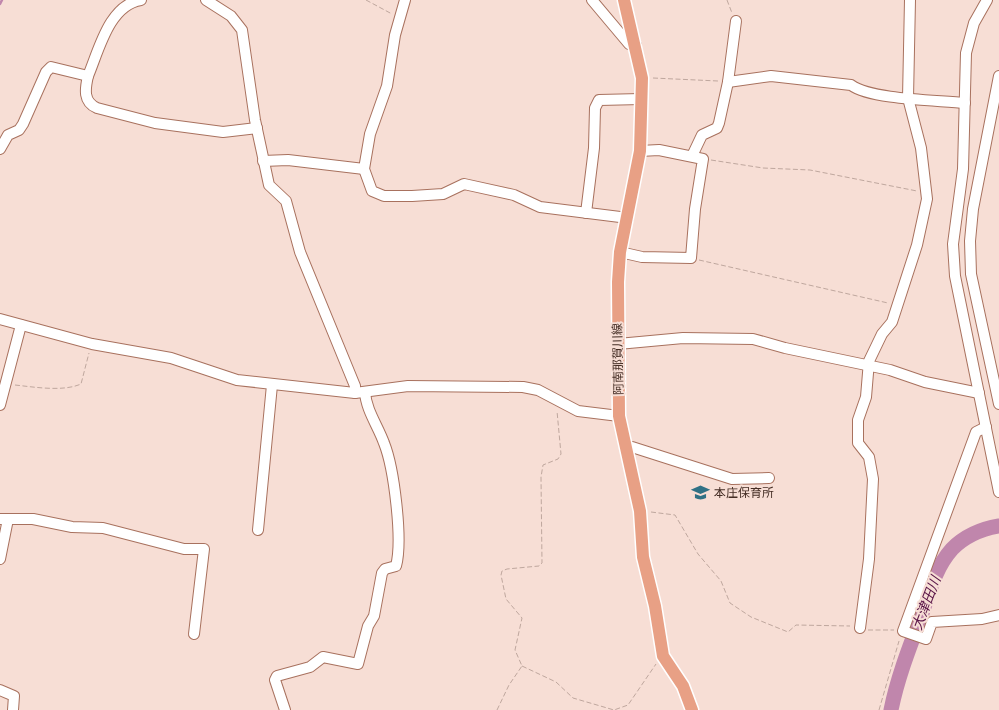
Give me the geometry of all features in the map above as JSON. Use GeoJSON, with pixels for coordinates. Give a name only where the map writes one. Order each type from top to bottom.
{"type":"FeatureCollection","features":[{"type":"Feature","properties":{"kind":"main road","name":"阿南那賀川線"},"geometry":{"type":"LineString","coordinates":[[624,0],[636,45],[642,78],[640,151],[620,252],[619,416],[640,511],[643,557],[655,606],[663,656],[683,686],[692,710]]}},
{"type":"Feature","properties":{"kind":"street"},"geometry":{"type":"LineString","coordinates":[[141,0],[128,5],[115,15],[88,76],[86,98],[90,105],[155,123],[223,132],[257,128]]}},
{"type":"Feature","properties":{"kind":"street"},"geometry":{"type":"LineString","coordinates":[[206,0],[231,16],[242,30],[262,161],[270,185],[286,201],[300,252],[355,386],[360,392],[385,444],[393,486],[396,513],[396,566],[385,569],[382,573],[374,616],[368,626],[358,664],[323,657],[310,667],[277,676],[275,680],[285,710]]}},
{"type":"Feature","properties":{"kind":"street"},"geometry":{"type":"LineString","coordinates":[[405,0],[400,16],[387,86],[372,126],[364,169],[369,186],[379,195],[412,196],[443,194],[464,184],[514,195],[540,207],[628,218]]}},
{"type":"Feature","properties":{"kind":"street"},"geometry":{"type":"LineString","coordinates":[[592,0],[629,44],[636,45]]}},
{"type":"Feature","properties":{"kind":"street"},"geometry":{"type":"LineString","coordinates":[[860,628],[869,559],[873,479],[869,457],[858,442],[858,420],[866,397],[869,366],[882,334],[892,322],[917,246],[924,215],[926,192],[921,148],[908,98],[910,0]]}},
{"type":"Feature","properties":{"kind":"street"},"geometry":{"type":"LineString","coordinates":[[987,0],[974,23],[966,53],[963,169],[953,244],[955,276],[999,492]]}},
{"type":"Feature","properties":{"kind":"street"},"geometry":{"type":"LineString","coordinates":[[692,156],[702,135],[717,128],[719,123],[728,82],[736,21]]}},
{"type":"Feature","properties":{"kind":"street"},"geometry":{"type":"LineString","coordinates":[[0,149],[8,135],[19,130],[23,124],[42,81],[51,68],[88,76]]}},
{"type":"Feature","properties":{"kind":"street"},"geometry":{"type":"LineString","coordinates":[[728,82],[771,76],[851,85],[859,91],[908,98],[965,103]]}},
{"type":"Feature","properties":{"kind":"street"},"geometry":{"type":"LineString","coordinates":[[999,76],[973,209],[970,241],[971,274],[999,404]]}},
{"type":"Feature","properties":{"kind":"street"},"geometry":{"type":"LineString","coordinates":[[586,213],[594,148],[595,108],[599,100],[641,99]]}},
{"type":"Feature","properties":{"kind":"street"},"geometry":{"type":"LineString","coordinates":[[620,252],[642,257],[691,258],[695,209],[703,159],[659,150],[640,151]]}},
{"type":"Feature","properties":{"kind":"street"},"geometry":{"type":"LineString","coordinates":[[262,161],[288,160],[364,169]]}},
{"type":"Feature","properties":{"kind":"street"},"geometry":{"type":"LineString","coordinates":[[0,319],[92,344],[171,358],[237,380],[272,385],[360,392],[408,386],[523,387],[538,390],[578,411],[619,416]]}},
{"type":"Feature","properties":{"kind":"street"},"geometry":{"type":"LineString","coordinates":[[0,405],[21,325]]}},
{"type":"Feature","properties":{"kind":"street"},"geometry":{"type":"LineString","coordinates":[[618,344],[683,338],[746,338],[890,370],[925,382],[979,393]]}},
{"type":"Feature","properties":{"kind":"street"},"geometry":{"type":"LineString","coordinates":[[258,530],[272,385]]}},
{"type":"Feature","properties":{"kind":"street"},"geometry":{"type":"LineString","coordinates":[[986,427],[976,432],[904,631],[926,639],[932,622],[982,619],[999,615]]}},
{"type":"Feature","properties":{"kind":"street"},"geometry":{"type":"LineString","coordinates":[[626,449],[632,447],[732,479],[769,478]]}},
{"type":"Feature","properties":{"kind":"street"},"geometry":{"type":"LineString","coordinates":[[0,560],[4,519],[34,519],[72,527],[103,528],[184,549],[204,549],[194,634]]}},
{"type":"Feature","properties":{"kind":"street"},"geometry":{"type":"LineString","coordinates":[[0,690],[14,696],[13,710]]}},
{"type":"Feature","properties":{"kind":"path"},"geometry":{"type":"LineString","coordinates":[[366,0],[385,12],[400,16]]}},
{"type":"Feature","properties":{"kind":"path"},"geometry":{"type":"LineString","coordinates":[[727,0],[736,21]]}},
{"type":"Feature","properties":{"kind":"path"},"geometry":{"type":"LineString","coordinates":[[642,78],[728,82]]}},
{"type":"Feature","properties":{"kind":"path"},"geometry":{"type":"LineString","coordinates":[[703,159],[763,168],[810,170],[926,192]]}},
{"type":"Feature","properties":{"kind":"path"},"geometry":{"type":"LineString","coordinates":[[691,258],[897,305]]}},
{"type":"Feature","properties":{"kind":"path"},"geometry":{"type":"LineString","coordinates":[[5,383],[67,388],[81,384],[92,344]]}},
{"type":"Feature","properties":{"kind":"path"},"geometry":{"type":"LineString","coordinates":[[558,400],[561,454],[558,459],[543,465],[541,477],[542,563],[539,566],[507,569],[501,575],[506,598],[522,618],[515,650],[522,666],[556,682],[573,698],[614,710],[628,705],[663,656]]}},
{"type":"Feature","properties":{"kind":"path"},"geometry":{"type":"LineString","coordinates":[[640,511],[676,515],[698,554],[721,581],[730,603],[751,616],[788,632],[796,625],[904,631],[879,710]]}},
{"type":"Feature","properties":{"kind":"path"},"geometry":{"type":"LineString","coordinates":[[497,710],[509,685],[522,666]]}},
{"type":"Feature","properties":{"kind":"waterway"},"geometry":{"type":"LineString","coordinates":[[0,4],[2,0]]}},
{"type":"Feature","properties":{"kind":"waterway","name":"大津田川"},"geometry":{"type":"LineString","coordinates":[[891,710],[903,666],[932,584],[941,565],[952,549],[962,540],[980,531],[999,526]]}},
{"type":"Feature","properties":{"kind":"place","name":"本庄保育所"},"geometry":{"type":"Point","coordinates":[700,493]}}]}
